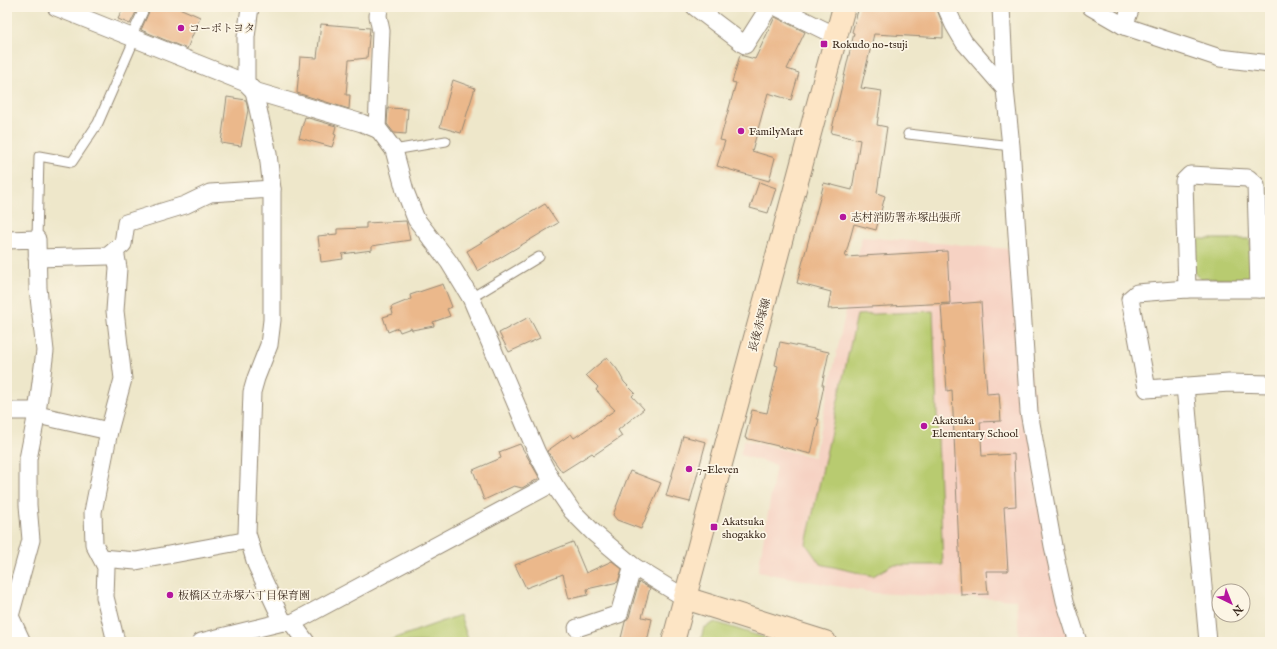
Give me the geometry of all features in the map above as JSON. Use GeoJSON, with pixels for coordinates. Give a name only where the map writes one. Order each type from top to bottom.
{"type":"FeatureCollection","features":[{"type":"Feature","properties":{"kind":"main road","name":"長後赤塚線"},"geometry":{"type":"LineString","coordinates":[[673,642],[844,7]]}},
{"type":"Feature","properties":{"kind":"main road"},"geometry":{"type":"LineString","coordinates":[[685,598],[825,642]]}},
{"type":"Feature","properties":{"kind":"street"},"geometry":{"type":"LineString","coordinates":[[56,7],[250,87],[362,123],[379,130],[394,150],[405,191],[416,219],[449,262],[472,298],[537,453],[552,481],[572,511],[594,533],[633,566],[685,598]]}},
{"type":"Feature","properties":{"kind":"street"},"geometry":{"type":"LineString","coordinates":[[250,7],[246,37],[250,87],[268,154],[272,189],[272,320],[269,345],[252,392],[247,533],[256,564],[287,623],[306,642]]}},
{"type":"Feature","properties":{"kind":"street"},"geometry":{"type":"LineString","coordinates":[[377,129],[381,31],[378,16],[379,7]]}},
{"type":"Feature","properties":{"kind":"street"},"geometry":{"type":"LineString","coordinates":[[695,7],[745,45],[769,7]]}},
{"type":"Feature","properties":{"kind":"street"},"geometry":{"type":"LineString","coordinates":[[777,7],[836,36]]}},
{"type":"Feature","properties":{"kind":"street"},"geometry":{"type":"LineString","coordinates":[[946,7],[964,42],[1005,89]]}},
{"type":"Feature","properties":{"kind":"street"},"geometry":{"type":"LineString","coordinates":[[1001,7],[1005,89],[1011,146],[1029,412],[1056,560],[1065,601],[1078,642]]}},
{"type":"Feature","properties":{"kind":"street"},"geometry":{"type":"LineString","coordinates":[[1091,7],[1124,26],[1220,58],[1270,64]]}},
{"type":"Feature","properties":{"kind":"street"},"geometry":{"type":"LineString","coordinates":[[1124,26],[1131,7]]}},
{"type":"Feature","properties":{"kind":"street"},"geometry":{"type":"LineString","coordinates":[[1187,289],[1184,181],[1190,175],[1248,178],[1256,185],[1265,289],[1187,289],[1137,293],[1130,299],[1147,389],[1230,383],[1270,384]]}},
{"type":"Feature","properties":{"kind":"street"},"geometry":{"type":"LineString","coordinates":[[37,258],[108,256],[123,244],[126,223],[185,205],[210,193],[272,189]]}},
{"type":"Feature","properties":{"kind":"street"},"geometry":{"type":"LineString","coordinates":[[7,240],[37,239],[38,288],[45,350],[37,413],[28,459],[28,505],[31,540],[10,616],[22,642]]}},
{"type":"Feature","properties":{"kind":"street"},"geometry":{"type":"LineString","coordinates":[[116,250],[118,268],[116,310],[123,379],[110,431],[93,512],[94,544],[106,567],[105,596],[116,642]]}},
{"type":"Feature","properties":{"kind":"street"},"geometry":{"type":"LineString","coordinates":[[1185,386],[1208,642]]}},
{"type":"Feature","properties":{"kind":"street"},"geometry":{"type":"LineString","coordinates":[[7,411],[32,411],[42,416],[110,431]]}},
{"type":"Feature","properties":{"kind":"street"},"geometry":{"type":"LineString","coordinates":[[201,642],[287,623],[552,481]]}},
{"type":"Feature","properties":{"kind":"street"},"geometry":{"type":"LineString","coordinates":[[102,558],[136,561],[249,540]]}},
{"type":"Feature","properties":{"kind":"street"},"geometry":{"type":"LineString","coordinates":[[577,628],[619,614],[633,566]]}},
{"type":"Feature","properties":{"kind":"lane"},"geometry":{"type":"LineString","coordinates":[[37,239],[39,156],[72,162],[98,123],[145,7]]}},
{"type":"Feature","properties":{"kind":"lane"},"geometry":{"type":"LineString","coordinates":[[908,134],[1011,146]]}},
{"type":"Feature","properties":{"kind":"lane"},"geometry":{"type":"LineString","coordinates":[[394,150],[446,141]]}},
{"type":"Feature","properties":{"kind":"lane"},"geometry":{"type":"LineString","coordinates":[[472,298],[539,257]]}},
{"type":"Feature","properties":{"kind":"shaded area","name":"Akatsuka Elementary School"},"geometry":{"type":"Polygon","coordinates":[[[862,237],[1013,249],[1069,631],[1065,640],[1019,642],[1017,600],[875,593],[758,572],[776,465],[740,455],[744,440],[814,457],[862,237]]]}},
{"type":"Feature","properties":{"kind":"green space"},"geometry":{"type":"Polygon","coordinates":[[[1194,239],[1250,239],[1251,273],[1247,279],[1201,279],[1193,271],[1194,239]]]}},
{"type":"Feature","properties":{"kind":"green space"},"geometry":{"type":"Polygon","coordinates":[[[933,311],[943,565],[892,565],[873,576],[820,564],[806,544],[857,315],[933,311]]]}},
{"type":"Feature","properties":{"kind":"green space"},"geometry":{"type":"Polygon","coordinates":[[[460,615],[469,642],[385,642],[460,615]]]}},
{"type":"Feature","properties":{"kind":"green space"},"geometry":{"type":"Polygon","coordinates":[[[715,622],[778,642],[700,642],[704,628],[715,622]]]}},
{"type":"Feature","properties":{"kind":"building"},"geometry":{"type":"Polygon","coordinates":[[[124,7],[131,7],[137,10],[130,24],[118,19],[124,7]]]}},
{"type":"Feature","properties":{"kind":"building"},"geometry":{"type":"Polygon","coordinates":[[[151,7],[177,7],[200,17],[187,49],[141,30],[151,7]]]}},
{"type":"Feature","properties":{"kind":"building"},"geometry":{"type":"Polygon","coordinates":[[[859,7],[936,7],[943,25],[943,38],[874,34],[861,88],[882,91],[877,125],[887,127],[877,193],[885,196],[876,230],[854,224],[845,257],[947,251],[950,303],[828,309],[831,292],[797,283],[824,183],[852,190],[860,140],[831,133],[854,33],[852,32],[859,7]]]}},
{"type":"Feature","properties":{"kind":"building"},"geometry":{"type":"Polygon","coordinates":[[[775,17],[805,32],[787,69],[799,73],[791,100],[768,93],[752,151],[775,158],[769,181],[717,166],[725,141],[720,140],[736,83],[732,82],[740,55],[755,59],[775,17]]]}},
{"type":"Feature","properties":{"kind":"building"},"geometry":{"type":"Polygon","coordinates":[[[321,24],[370,28],[367,58],[349,60],[346,95],[350,95],[349,109],[297,93],[300,57],[317,58],[321,24]]]}},
{"type":"Feature","properties":{"kind":"building"},"geometry":{"type":"Polygon","coordinates":[[[453,80],[475,88],[461,133],[440,127],[453,80]]]}},
{"type":"Feature","properties":{"kind":"building"},"geometry":{"type":"Polygon","coordinates":[[[227,97],[246,100],[248,110],[241,146],[221,143],[227,97]]]}},
{"type":"Feature","properties":{"kind":"building"},"geometry":{"type":"Polygon","coordinates":[[[388,108],[408,109],[406,134],[394,133],[387,124],[388,108]]]}},
{"type":"Feature","properties":{"kind":"building"},"geometry":{"type":"Polygon","coordinates":[[[305,117],[336,126],[334,134],[336,135],[332,147],[299,138],[305,117]]]}},
{"type":"Feature","properties":{"kind":"building"},"geometry":{"type":"Polygon","coordinates":[[[759,182],[776,188],[768,213],[750,208],[759,182]]]}},
{"type":"Feature","properties":{"kind":"building"},"geometry":{"type":"Polygon","coordinates":[[[545,204],[558,223],[478,271],[467,251],[545,204]]]}},
{"type":"Feature","properties":{"kind":"building"},"geometry":{"type":"Polygon","coordinates":[[[406,221],[410,240],[372,246],[372,250],[342,254],[343,259],[321,262],[318,236],[337,234],[337,229],[366,228],[366,223],[406,221]]]}},
{"type":"Feature","properties":{"kind":"building"},"geometry":{"type":"Polygon","coordinates":[[[443,284],[452,307],[447,309],[450,316],[433,322],[434,326],[412,330],[411,328],[400,332],[398,328],[388,332],[383,317],[393,314],[391,307],[411,299],[410,295],[443,284]]]}},
{"type":"Feature","properties":{"kind":"building"},"geometry":{"type":"Polygon","coordinates":[[[981,302],[987,394],[999,393],[1001,421],[980,422],[982,456],[1014,454],[1016,506],[1004,507],[1008,571],[986,571],[988,594],[961,595],[952,390],[947,391],[941,305],[981,302]]]}},
{"type":"Feature","properties":{"kind":"building"},"geometry":{"type":"Polygon","coordinates":[[[529,317],[540,338],[509,352],[499,333],[529,317]]]}},
{"type":"Feature","properties":{"kind":"building"},"geometry":{"type":"Polygon","coordinates":[[[780,342],[829,352],[822,385],[824,385],[817,419],[819,419],[811,454],[745,438],[752,410],[767,413],[778,366],[775,365],[780,342]]]}},
{"type":"Feature","properties":{"kind":"building"},"geometry":{"type":"Polygon","coordinates":[[[607,357],[617,369],[624,382],[635,393],[632,396],[644,409],[618,430],[622,436],[594,455],[592,453],[562,472],[547,451],[571,434],[574,438],[615,410],[596,390],[598,387],[586,375],[607,357]]]}},
{"type":"Feature","properties":{"kind":"building"},"geometry":{"type":"Polygon","coordinates":[[[683,436],[706,442],[690,502],[666,496],[683,436]]]}},
{"type":"Feature","properties":{"kind":"building"},"geometry":{"type":"Polygon","coordinates":[[[520,444],[539,477],[538,479],[522,488],[514,486],[484,500],[473,470],[501,458],[499,452],[520,444]]]}},
{"type":"Feature","properties":{"kind":"building"},"geometry":{"type":"Polygon","coordinates":[[[630,471],[661,483],[641,529],[617,520],[613,515],[630,471]]]}},
{"type":"Feature","properties":{"kind":"building"},"geometry":{"type":"Polygon","coordinates":[[[573,542],[586,573],[612,561],[622,569],[618,582],[587,589],[588,595],[569,599],[563,574],[526,588],[515,565],[573,542]]]}},
{"type":"Feature","properties":{"kind":"building"},"geometry":{"type":"Polygon","coordinates":[[[639,582],[650,588],[642,617],[652,619],[647,642],[620,642],[625,622],[629,617],[639,582]]]}},
{"type":"Feature","properties":{"kind":"place","name":"コーポトヨタ"},"geometry":{"type":"Point","coordinates":[181,28]}},
{"type":"Feature","properties":{"kind":"place","name":"Rokudo no-tsuji"},"geometry":{"type":"Point","coordinates":[824,44]}},
{"type":"Feature","properties":{"kind":"place","name":"FamilyMart"},"geometry":{"type":"Point","coordinates":[741,131]}},
{"type":"Feature","properties":{"kind":"place","name":"志村消防署赤塚出張所"},"geometry":{"type":"Point","coordinates":[843,217]}},
{"type":"Feature","properties":{"kind":"place","name":"Akatsuka Elementary School"},"geometry":{"type":"Point","coordinates":[924,426]}},
{"type":"Feature","properties":{"kind":"place","name":"7-Eleven"},"geometry":{"type":"Point","coordinates":[689,469]}},
{"type":"Feature","properties":{"kind":"place","name":"Akatsuka shogakko"},"geometry":{"type":"Point","coordinates":[714,527]}},
{"type":"Feature","properties":{"kind":"place","name":"板橋区立赤塚六丁目保育園"},"geometry":{"type":"Point","coordinates":[170,595]}}]}
